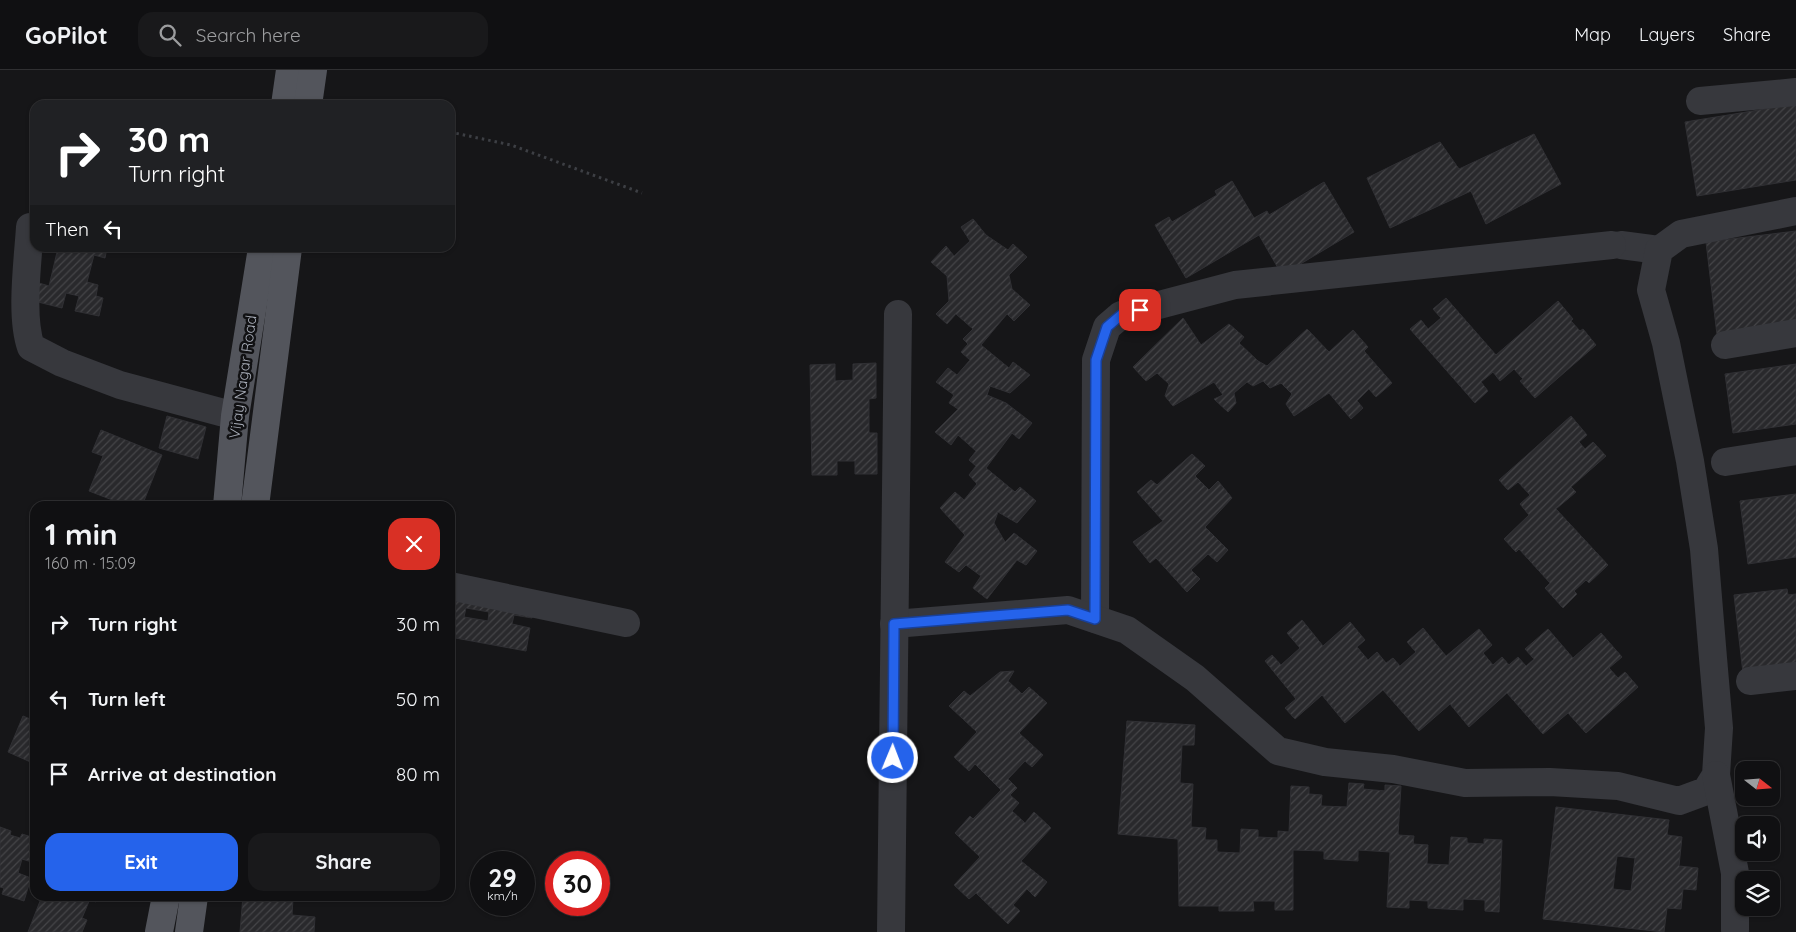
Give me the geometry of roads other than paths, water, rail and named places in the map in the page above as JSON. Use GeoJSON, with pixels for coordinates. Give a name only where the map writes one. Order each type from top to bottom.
{"type":"FeatureCollection","features":[{"type":"Feature","properties":{"kind":"main road"},"geometry":{"type":"LineString","coordinates":[[286,100],[290,70]]}},
{"type":"Feature","properties":{"kind":"main road"},"geometry":{"type":"LineString","coordinates":[[309,100],[313,70]]}},
{"type":"Feature","properties":{"kind":"main road","name":"Vijay Nagar Road"},"geometry":{"type":"LineString","coordinates":[[228,501],[235,416],[261,252]]}},
{"type":"Feature","properties":{"kind":"main road","name":"Vijay Nagar Road"},"geometry":{"type":"LineString","coordinates":[[256,501],[287,252]]}},
{"type":"Feature","properties":{"kind":"main road"},"geometry":{"type":"LineString","coordinates":[[159,932],[165,901]]}},
{"type":"Feature","properties":{"kind":"main road"},"geometry":{"type":"LineString","coordinates":[[189,932],[193,901]]}},
{"type":"Feature","properties":{"kind":"street"},"geometry":{"type":"LineString","coordinates":[[1700,101],[1796,92]]}},
{"type":"Feature","properties":{"kind":"street"},"geometry":{"type":"LineString","coordinates":[[1735,930],[1735,873],[1716,775],[1719,728],[1704,549],[1690,461],[1668,353],[1651,290],[1659,250],[1681,234],[1796,211]]}},
{"type":"Feature","properties":{"kind":"street"},"geometry":{"type":"LineString","coordinates":[[30,227],[26,276],[26,334],[31,347],[62,363],[120,385],[235,416]]}},
{"type":"Feature","properties":{"kind":"street"},"geometry":{"type":"LineString","coordinates":[[1095,619],[1096,360],[1107,327],[1121,315],[1235,285],[1617,245],[1659,250]]}},
{"type":"Feature","properties":{"kind":"street"},"geometry":{"type":"LineString","coordinates":[[891,921],[898,314]]}},
{"type":"Feature","properties":{"kind":"street"},"geometry":{"type":"LineString","coordinates":[[1724,345],[1796,333]]}},
{"type":"Feature","properties":{"kind":"street"},"geometry":{"type":"LineString","coordinates":[[1725,462],[1796,451]]}},
{"type":"Feature","properties":{"kind":"street"},"geometry":{"type":"LineString","coordinates":[[455,587],[626,622]]}},
{"type":"Feature","properties":{"kind":"street"},"geometry":{"type":"LineString","coordinates":[[894,624],[1068,610],[1127,630],[1194,678],[1278,751],[1325,762],[1393,769],[1465,783],[1550,782],[1618,786],[1679,800],[1706,791],[1716,775]]}},
{"type":"Feature","properties":{"kind":"street"},"geometry":{"type":"LineString","coordinates":[[1750,680],[1796,676]]}}]}
